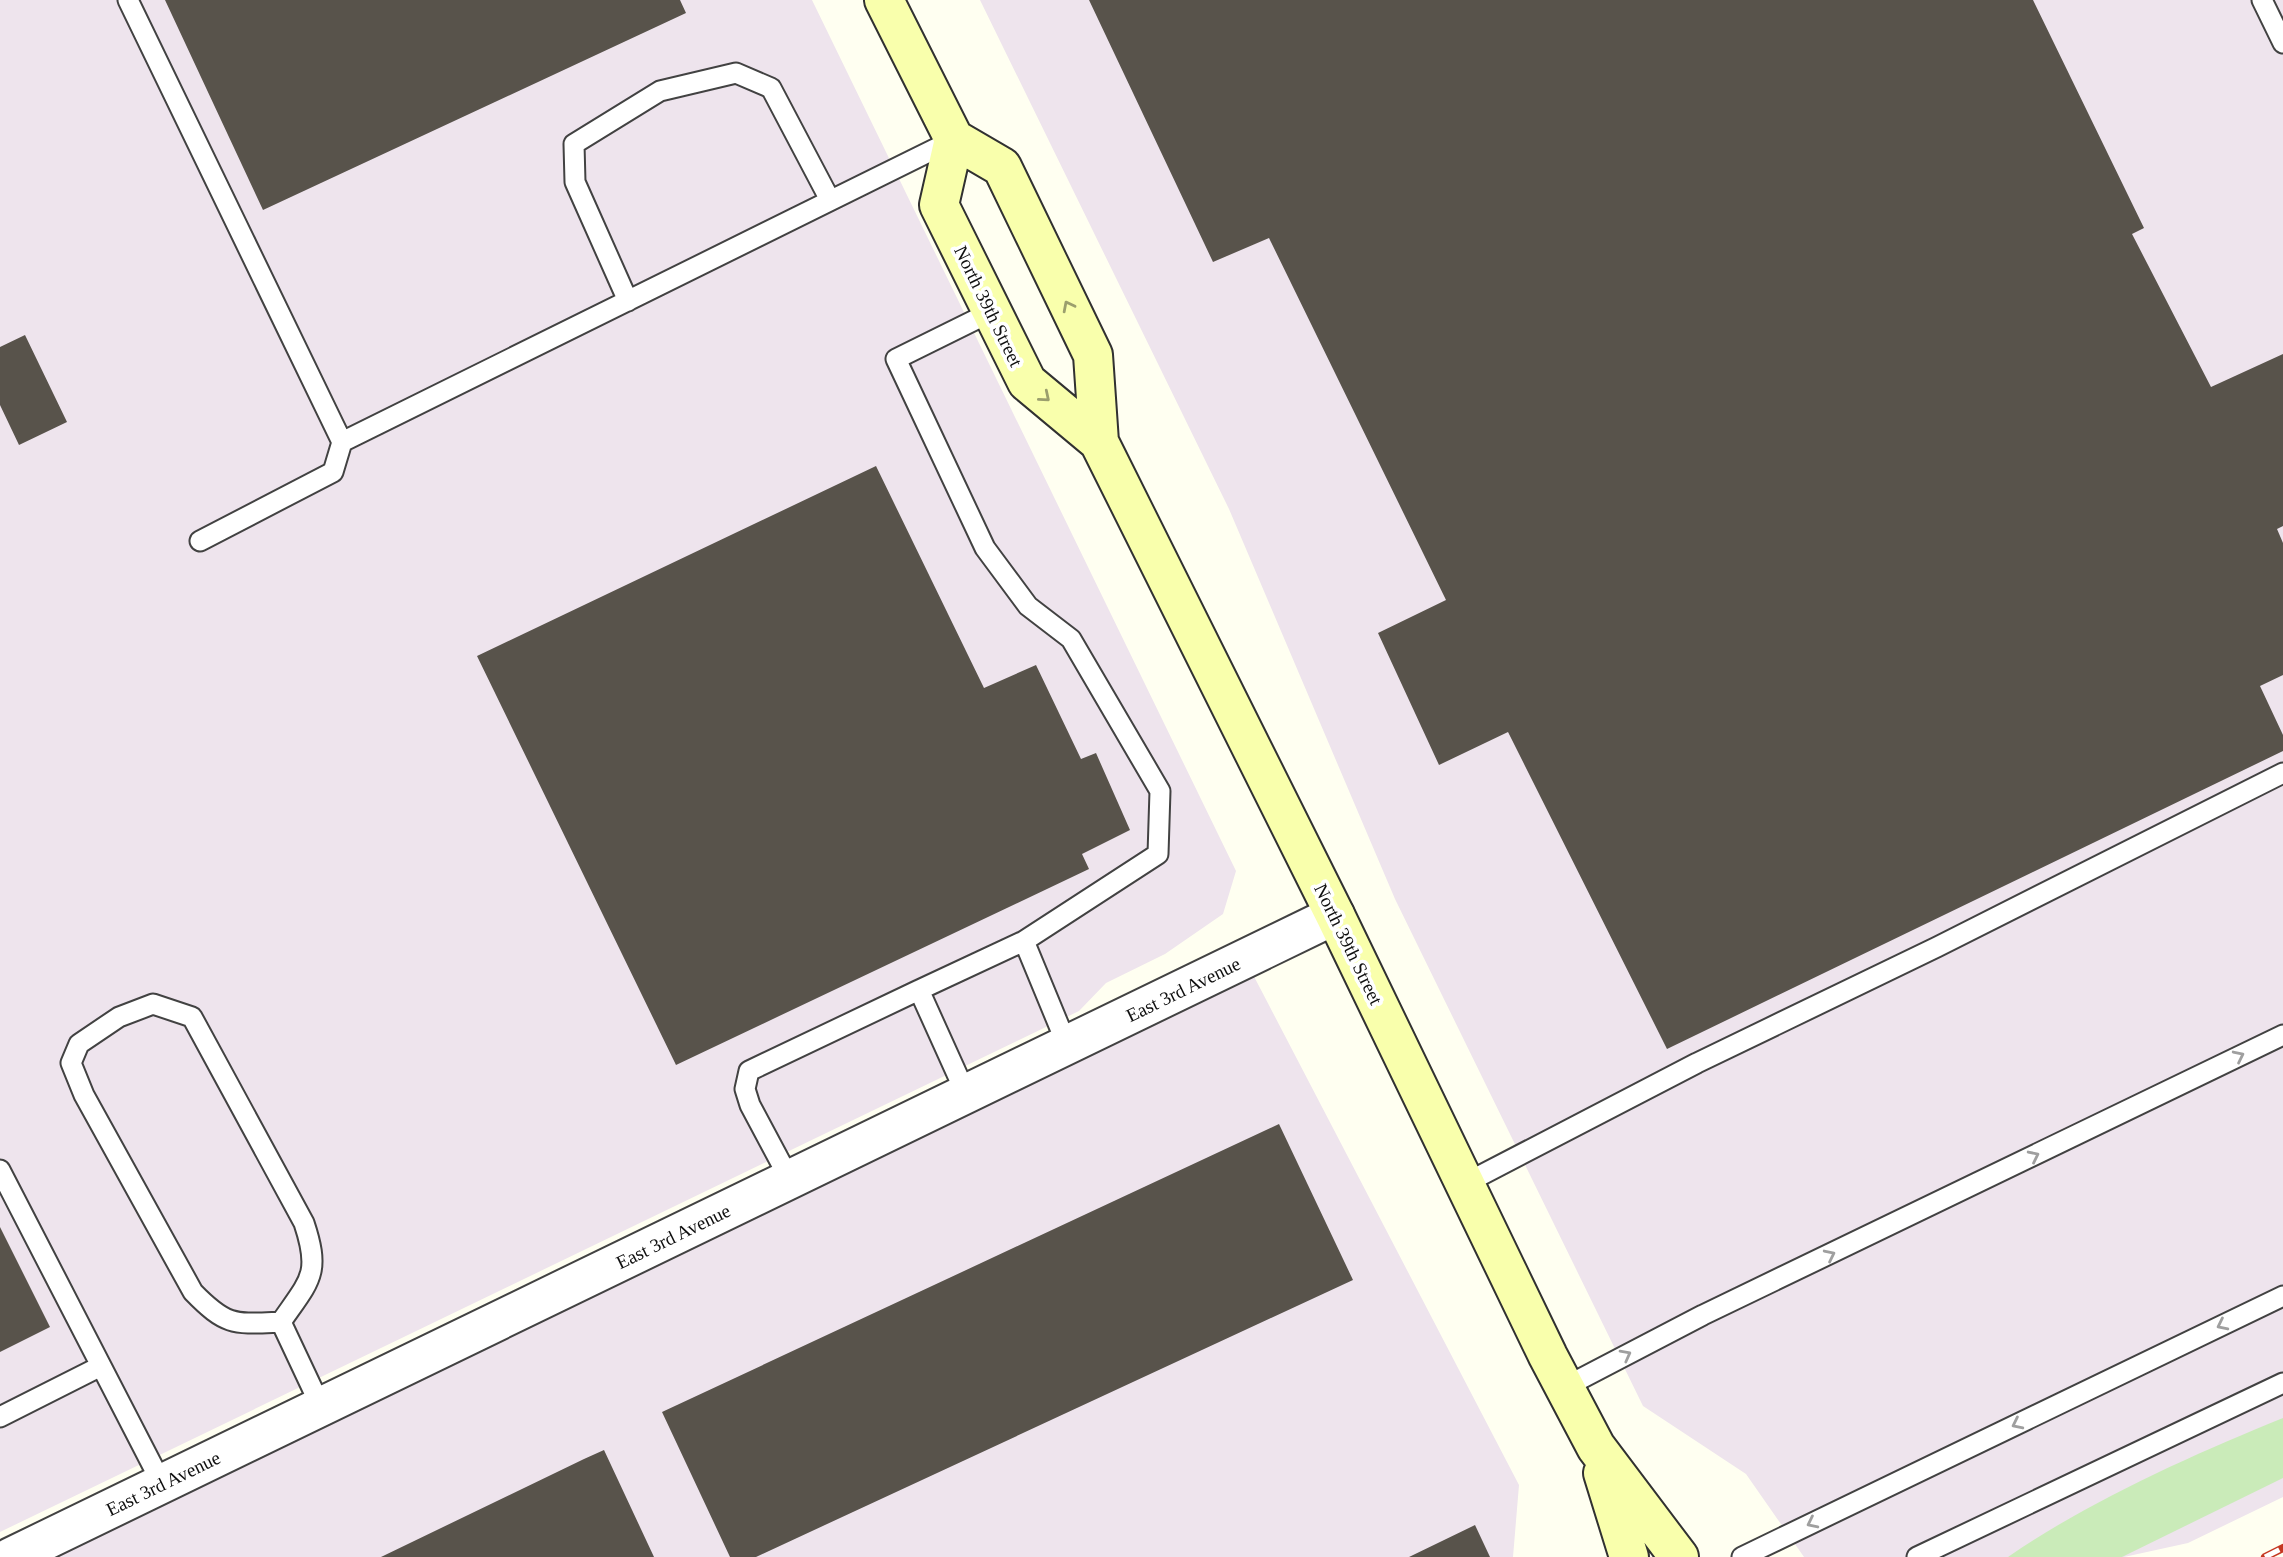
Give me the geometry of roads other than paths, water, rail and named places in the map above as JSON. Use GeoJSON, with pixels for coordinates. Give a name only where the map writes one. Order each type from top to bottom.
{"type":"FeatureCollection","features":[{"type":"Feature","properties":{"kind":"main road"},"geometry":{"type":"LineString","coordinates":[[884,0],[954,139]]}},
{"type":"Feature","properties":{"kind":"main road","name":"North 39th Street"},"geometry":{"type":"LineString","coordinates":[[1099,442],[1027,382],[939,205],[954,139],[1002,167],[1093,355],[1099,442],[1596,1447],[1678,1557]]}},
{"type":"Feature","properties":{"kind":"main road","name":"North 39th Street"},"geometry":{"type":"LineString","coordinates":[[1596,1447],[1629,1557]]}},
{"type":"Feature","properties":{"kind":"street","name":"East 3rd Avenue"},"geometry":{"type":"LineString","coordinates":[[10,1557],[1335,915]]}},
{"type":"Feature","properties":{"kind":"lane"},"geometry":{"type":"LineString","coordinates":[[128,0],[342,442],[333,472],[200,541]]}},
{"type":"Feature","properties":{"kind":"lane"},"geometry":{"type":"LineString","coordinates":[[2263,0],[2283,43]]}},
{"type":"Feature","properties":{"kind":"lane"},"geometry":{"type":"LineString","coordinates":[[628,301],[576,182],[574,144],[660,91],[736,73],[771,88],[830,200]]}},
{"type":"Feature","properties":{"kind":"lane"},"geometry":{"type":"LineString","coordinates":[[342,442],[954,139]]}},
{"type":"Feature","properties":{"kind":"lane"},"geometry":{"type":"LineString","coordinates":[[790,1180],[750,1105],[745,1089],[750,1071],[1024,941],[1158,854],[1160,791],[1071,639],[1028,607],[985,548],[896,359],[991,312]]}},
{"type":"Feature","properties":{"kind":"lane"},"geometry":{"type":"LineString","coordinates":[[1466,1183],[1697,1063],[1937,947],[2283,772]]}},
{"type":"Feature","properties":{"kind":"lane"},"geometry":{"type":"LineString","coordinates":[[1024,941],[1067,1045]]}},
{"type":"Feature","properties":{"kind":"lane"},"geometry":{"type":"LineString","coordinates":[[919,990],[966,1094]]}},
{"type":"Feature","properties":{"kind":"lane"},"geometry":{"type":"LineString","coordinates":[[153,1004],[192,1017],[304,1223],[314,1254],[310,1279],[281,1322],[236,1324],[214,1314],[193,1292],[84,1095],[71,1063],[79,1044],[119,1017],[153,1004]]}},
{"type":"Feature","properties":{"kind":"lane"},"geometry":{"type":"LineString","coordinates":[[1565,1387],[1703,1315],[2283,1035]]}},
{"type":"Feature","properties":{"kind":"lane"},"geometry":{"type":"LineString","coordinates":[[0,1170],[162,1484]]}},
{"type":"Feature","properties":{"kind":"lane"},"geometry":{"type":"LineString","coordinates":[[1742,1557],[2283,1296]]}},
{"type":"Feature","properties":{"kind":"lane"},"geometry":{"type":"LineString","coordinates":[[281,1322],[321,1407]]}},
{"type":"Feature","properties":{"kind":"lane"},"geometry":{"type":"LineString","coordinates":[[0,1417],[101,1366]]}},
{"type":"Feature","properties":{"kind":"lane"},"geometry":{"type":"LineString","coordinates":[[1917,1557],[2283,1383]]}},
{"type":"Feature","properties":{"kind":"railway"},"geometry":{"type":"LineString","coordinates":[[2265,1557],[2283,1548]]}}]}
